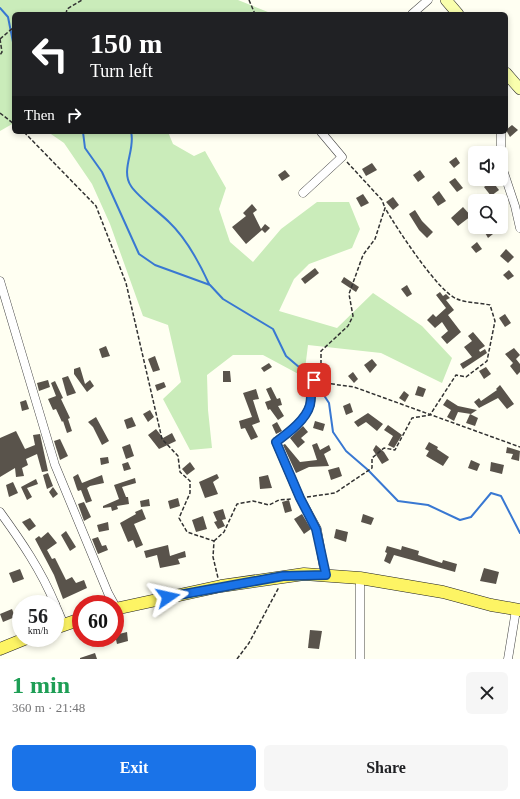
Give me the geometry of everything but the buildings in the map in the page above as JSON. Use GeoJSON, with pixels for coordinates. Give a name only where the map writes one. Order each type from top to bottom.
{"type":"FeatureCollection","features":[{"type":"Feature","properties":{"kind":"main road"},"geometry":{"type":"LineString","coordinates":[[446,0],[456,12]]}},
{"type":"Feature","properties":{"kind":"main road"},"geometry":{"type":"LineString","coordinates":[[508,75],[520,89]]}},
{"type":"Feature","properties":{"kind":"main road"},"geometry":{"type":"LineString","coordinates":[[124,605],[221,586],[283,576],[326,575],[360,578],[443,592],[518,610]]}},
{"type":"Feature","properties":{"kind":"main road"},"geometry":{"type":"LineString","coordinates":[[0,648],[12,644]]}},
{"type":"Feature","properties":{"kind":"street"},"geometry":{"type":"LineString","coordinates":[[414,12],[428,0]]}},
{"type":"Feature","properties":{"kind":"street"},"geometry":{"type":"LineString","coordinates":[[303,193],[342,157],[323,134]]}},
{"type":"Feature","properties":{"kind":"street"},"geometry":{"type":"LineString","coordinates":[[501,134],[501,146]]}},
{"type":"Feature","properties":{"kind":"street"},"geometry":{"type":"LineString","coordinates":[[508,184],[516,206],[520,228]]}},
{"type":"Feature","properties":{"kind":"street"},"geometry":{"type":"LineString","coordinates":[[0,282],[55,465],[109,595]]}},
{"type":"Feature","properties":{"kind":"street"},"geometry":{"type":"LineString","coordinates":[[321,377],[314,380],[310,406],[306,412],[292,430],[276,442],[300,498],[316,529],[326,575]]}},
{"type":"Feature","properties":{"kind":"street"},"geometry":{"type":"LineString","coordinates":[[0,512],[25,547],[46,582],[51,595]]}},
{"type":"Feature","properties":{"kind":"street"},"geometry":{"type":"LineString","coordinates":[[360,578],[360,659]]}},
{"type":"Feature","properties":{"kind":"street"},"geometry":{"type":"LineString","coordinates":[[508,659],[518,610]]}},
{"type":"Feature","properties":{"kind":"path"},"geometry":{"type":"LineString","coordinates":[[66,12],[67,9],[82,0]]}},
{"type":"Feature","properties":{"kind":"path"},"geometry":{"type":"LineString","coordinates":[[249,0],[254,12]]}},
{"type":"Feature","properties":{"kind":"path"},"geometry":{"type":"LineString","coordinates":[[0,55],[2,52],[0,39],[12,29]]}},
{"type":"Feature","properties":{"kind":"path"},"geometry":{"type":"LineString","coordinates":[[0,113],[12,122]]}},
{"type":"Feature","properties":{"kind":"path"},"geometry":{"type":"LineString","coordinates":[[26,134],[96,206],[126,283],[162,439],[178,456],[180,472],[190,481],[190,493],[179,518],[187,532],[214,541]]}},
{"type":"Feature","properties":{"kind":"path"},"geometry":{"type":"LineString","coordinates":[[221,586],[213,557],[214,541],[224,532],[237,504],[253,501],[269,505],[279,500],[335,493],[372,468],[372,458],[384,448],[395,450],[412,418],[430,415],[456,376],[466,377],[487,361],[495,321],[490,305],[456,299],[441,287],[402,237],[382,200],[342,157]]}},
{"type":"Feature","properties":{"kind":"path"},"geometry":{"type":"LineString","coordinates":[[385,208],[375,239],[363,255],[349,294],[353,316],[348,326],[321,351],[321,377],[326,384],[354,387],[520,448]]}},
{"type":"Feature","properties":{"kind":"path"},"geometry":{"type":"LineString","coordinates":[[237,659],[248,643],[279,588],[283,576]]}},
{"type":"Feature","properties":{"kind":"green space"},"geometry":{"type":"Polygon","coordinates":[[[0,0],[238,0],[268,12],[12,12],[12,124],[0,131],[0,0]]]}},
{"type":"Feature","properties":{"kind":"green space"},"geometry":{"type":"Polygon","coordinates":[[[51,134],[169,134],[173,144],[194,156],[205,151],[226,188],[219,209],[230,242],[253,262],[281,229],[317,202],[349,202],[360,229],[352,248],[309,264],[294,279],[279,311],[337,328],[373,293],[422,326],[452,358],[442,383],[381,353],[308,345],[304,377],[263,355],[233,355],[207,375],[208,410],[212,448],[190,450],[163,399],[181,382],[168,325],[143,316],[110,224],[92,184],[64,143],[51,134]]]}},
{"type":"Feature","properties":{"kind":"waterway"},"geometry":{"type":"LineString","coordinates":[[0,8],[8,17],[12,37]]}},
{"type":"Feature","properties":{"kind":"waterway"},"geometry":{"type":"LineString","coordinates":[[83,134],[85,148],[102,172],[139,254],[155,265],[210,285],[223,299],[273,329],[286,356],[313,379]]}},
{"type":"Feature","properties":{"kind":"waterway"},"geometry":{"type":"LineString","coordinates":[[131,134],[132,145],[127,166],[128,180],[131,186],[143,200],[169,222],[187,243],[197,259],[209,284]]}},
{"type":"Feature","properties":{"kind":"waterway"},"geometry":{"type":"LineString","coordinates":[[316,383],[329,403],[333,432],[346,451],[368,470],[398,501],[428,505],[460,520],[471,517],[491,493],[501,496],[520,533]]}},
{"type":"Feature","properties":{"kind":"route"},"geometry":{"type":"LineString","coordinates":[[168,597],[221,586],[283,576],[304,574],[326,575],[316,529],[300,498],[276,442],[292,430],[310,406],[312,384],[314,380]]}}]}
